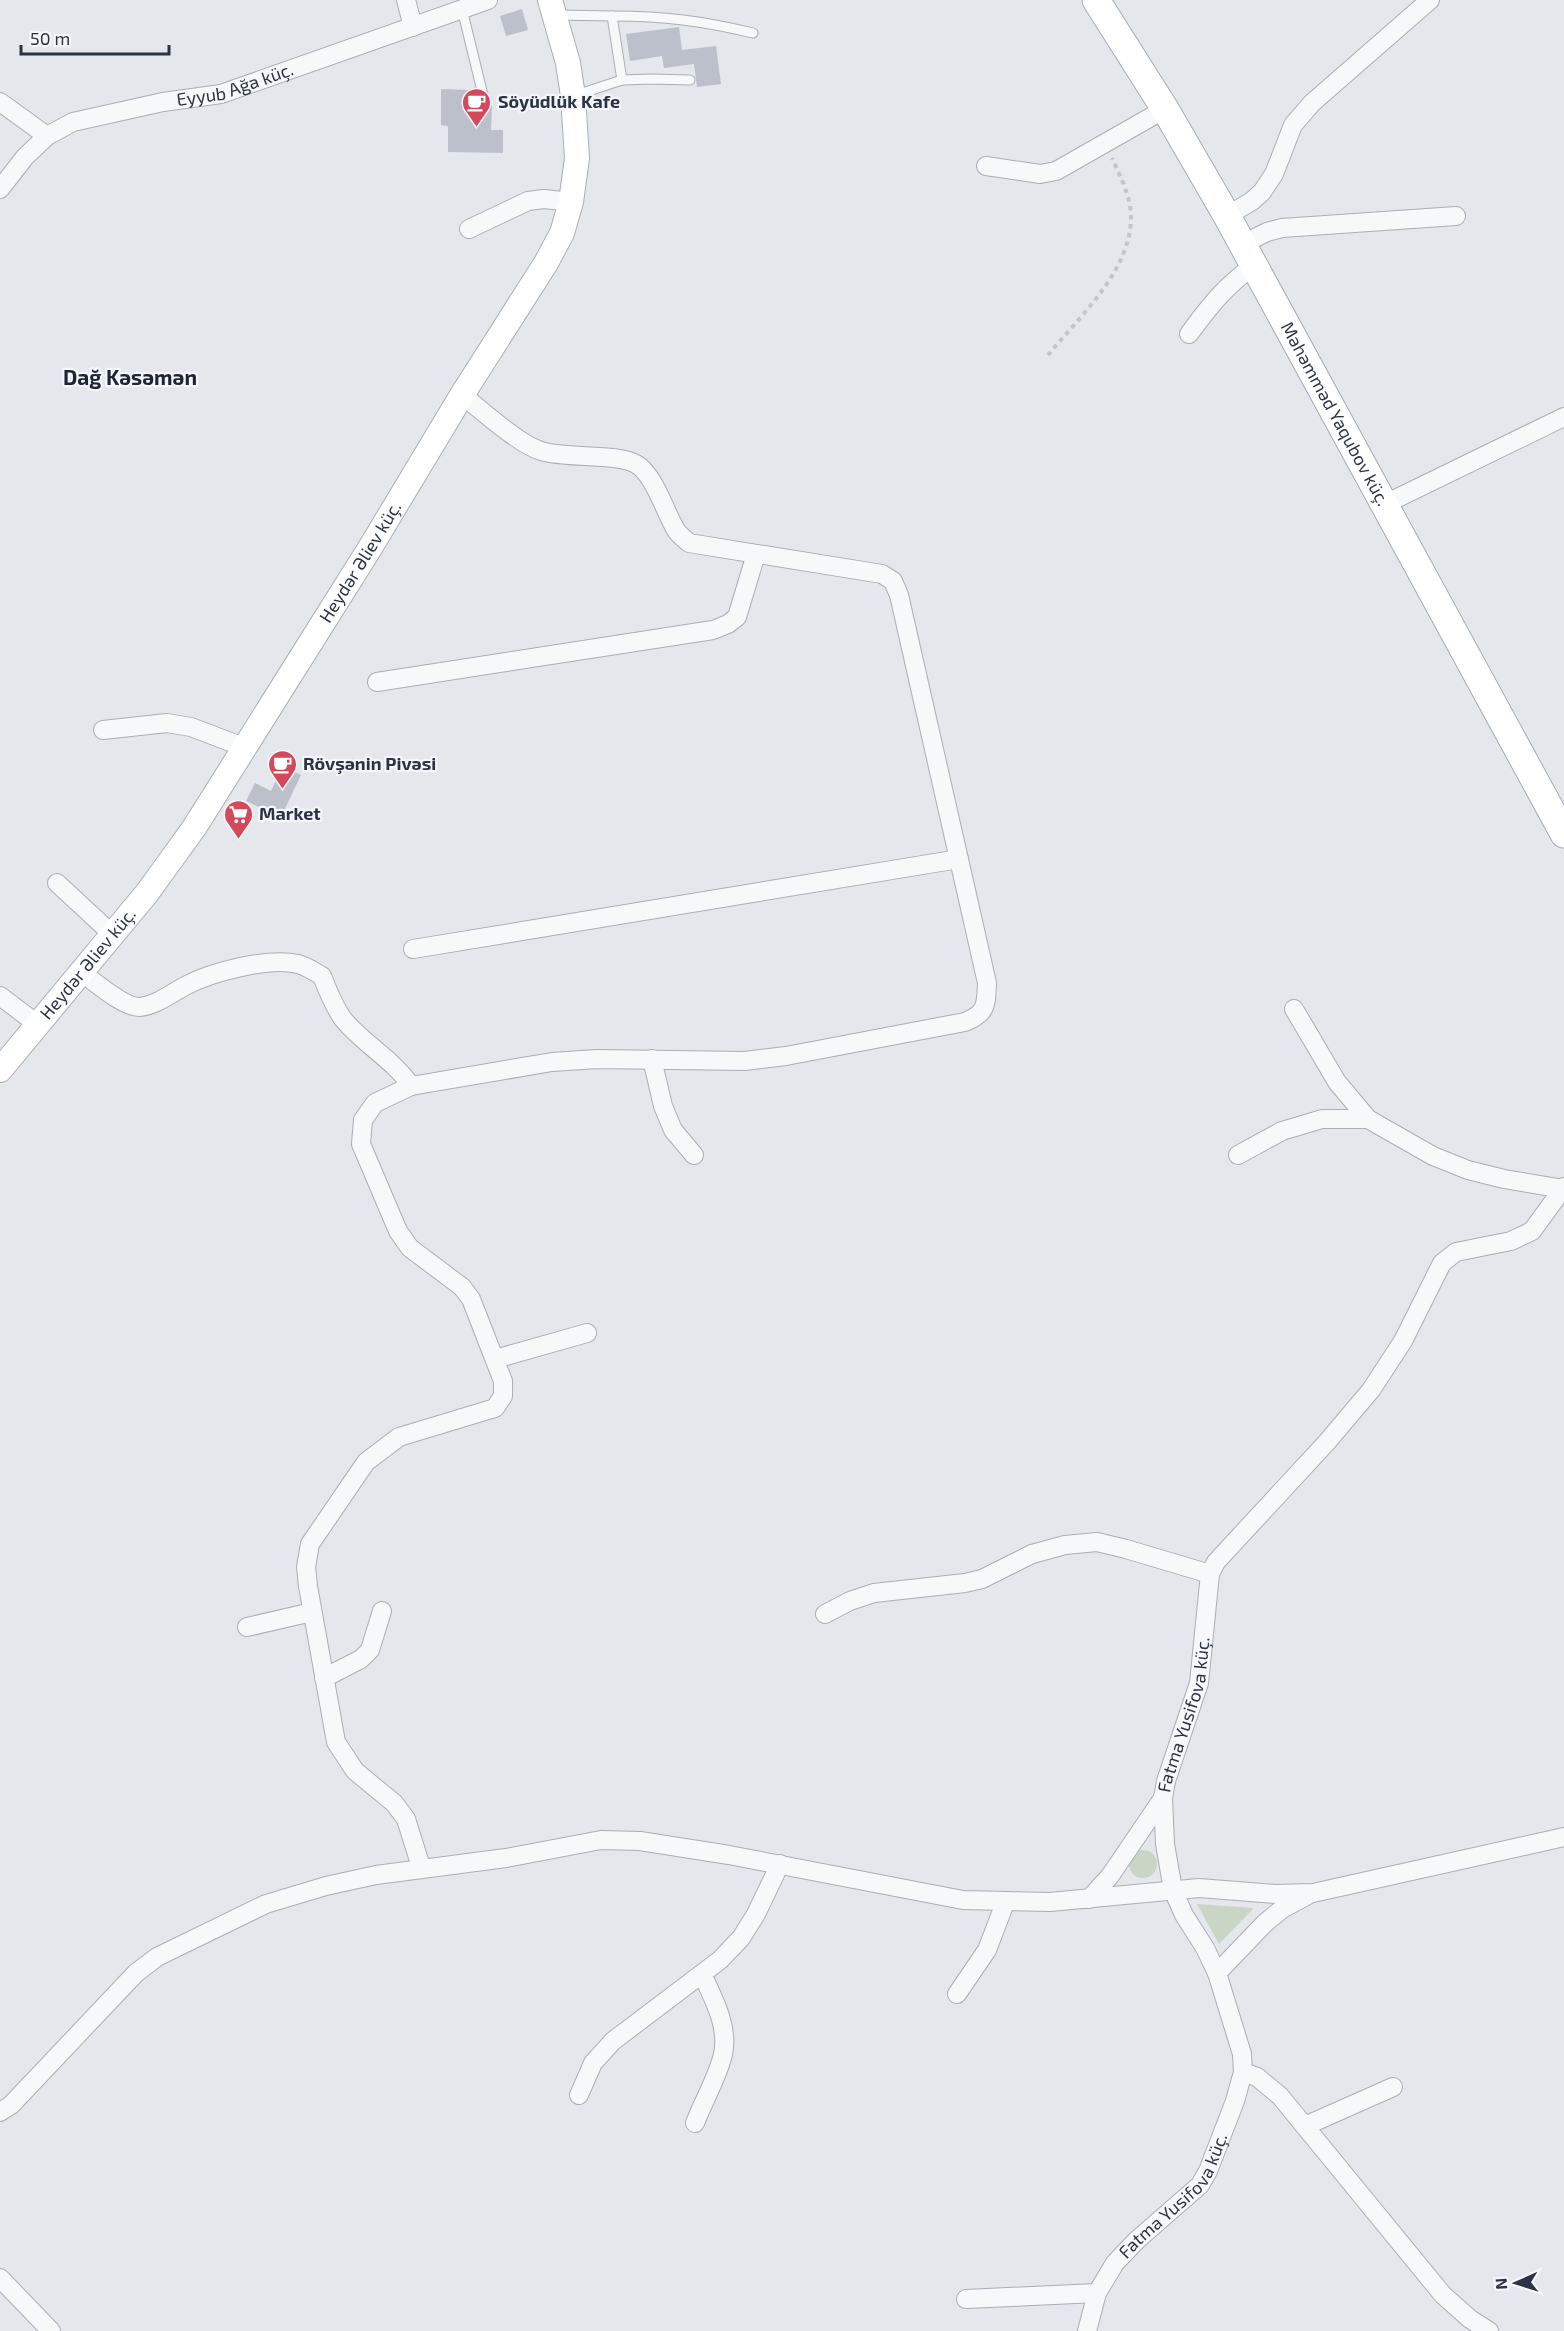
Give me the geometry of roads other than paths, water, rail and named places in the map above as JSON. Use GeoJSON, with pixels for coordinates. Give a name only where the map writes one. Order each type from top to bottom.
{"type":"FeatureCollection","features":[{"type":"Feature","properties":{"kind":"main road","name":"Məhəmməd Yaqubov küç."},"geometry":{"type":"LineString","coordinates":[[1096,0],[1165,109],[1249,254],[1564,834]]}},
{"type":"Feature","properties":{"kind":"main road","name":"Heydər Əliev küç."},"geometry":{"type":"LineString","coordinates":[[0,1070],[166,868],[246,748],[462,395],[546,263],[562,233],[571,202],[577,158],[573,96],[553,7]]}},
{"type":"Feature","properties":{"kind":"street"},"geometry":{"type":"LineString","coordinates":[[406,0],[413,27]]}},
{"type":"Feature","properties":{"kind":"street","name":"Eyyub Ağa küç."},"geometry":{"type":"LineString","coordinates":[[0,189],[25,157],[47,136],[74,122],[163,102],[221,94],[488,0]]}},
{"type":"Feature","properties":{"kind":"street"},"geometry":{"type":"LineString","coordinates":[[1227,216],[1262,192],[1274,174],[1293,125],[1312,103],[1430,0]]}},
{"type":"Feature","properties":{"kind":"street"},"geometry":{"type":"LineString","coordinates":[[0,102],[47,136]]}},
{"type":"Feature","properties":{"kind":"street"},"geometry":{"type":"LineString","coordinates":[[986,166],[1040,174],[1056,171],[1165,109]]}},
{"type":"Feature","properties":{"kind":"street"},"geometry":{"type":"LineString","coordinates":[[469,229],[528,201],[544,199],[571,202]]}},
{"type":"Feature","properties":{"kind":"street"},"geometry":{"type":"LineString","coordinates":[[1189,334],[1214,299],[1232,281],[1249,254],[1267,232],[1282,228],[1456,216]]}},
{"type":"Feature","properties":{"kind":"street"},"geometry":{"type":"LineString","coordinates":[[421,1867],[406,1819],[394,1803],[356,1771],[336,1742],[306,1567],[310,1544],[366,1462],[399,1437],[495,1408],[503,1396],[503,1381],[471,1299],[462,1287],[410,1248],[398,1231],[361,1144],[363,1120],[375,1103],[411,1086],[552,1062],[597,1059],[745,1061],[786,1056],[965,1022],[978,1017],[986,1006],[987,983],[902,607],[893,581],[882,574],[689,543],[677,532],[649,478],[637,464],[623,460],[568,456],[539,450],[524,442],[462,395]]}},
{"type":"Feature","properties":{"kind":"street"},"geometry":{"type":"LineString","coordinates":[[1385,504],[1564,417]]}},
{"type":"Feature","properties":{"kind":"street"},"geometry":{"type":"LineString","coordinates":[[377,682],[713,630],[728,624],[737,617],[756,554]]}},
{"type":"Feature","properties":{"kind":"street"},"geometry":{"type":"LineString","coordinates":[[103,730],[167,723],[191,727],[246,748]]}},
{"type":"Feature","properties":{"kind":"street"},"geometry":{"type":"LineString","coordinates":[[413,949],[959,859]]}},
{"type":"Feature","properties":{"kind":"street"},"geometry":{"type":"LineString","coordinates":[[57,883],[112,934]]}},
{"type":"Feature","properties":{"kind":"street"},"geometry":{"type":"LineString","coordinates":[[81,972],[127,1005],[139,1007],[150,1004],[189,984],[244,966],[276,962],[298,964],[322,976],[333,1002],[344,1019],[390,1062],[411,1086]]}},
{"type":"Feature","properties":{"kind":"street"},"geometry":{"type":"LineString","coordinates":[[0,996],[37,1024]]}},
{"type":"Feature","properties":{"kind":"street"},"geometry":{"type":"LineString","coordinates":[[825,1614],[850,1601],[874,1593],[982,1579],[1032,1554],[1065,1545],[1097,1542],[1210,1574],[1216,1562],[1328,1443],[1371,1390],[1403,1341],[1442,1263],[1456,1252],[1510,1241],[1532,1230],[1564,1188],[1504,1179],[1468,1170],[1433,1156],[1368,1119],[1337,1082],[1293,1009]]}},
{"type":"Feature","properties":{"kind":"street"},"geometry":{"type":"LineString","coordinates":[[652,1059],[663,1106],[673,1130],[694,1155]]}},
{"type":"Feature","properties":{"kind":"street"},"geometry":{"type":"LineString","coordinates":[[1238,1155],[1282,1131],[1322,1119],[1368,1119]]}},
{"type":"Feature","properties":{"kind":"street"},"geometry":{"type":"LineString","coordinates":[[495,1359],[587,1333]]}},
{"type":"Feature","properties":{"kind":"street","name":"Fatma Yusifova küç."},"geometry":{"type":"LineString","coordinates":[[1086,2331],[1097,2293],[1115,2264],[1137,2240],[1200,2185],[1208,2171],[1235,2101],[1243,2072],[1242,2054],[1217,1973],[1205,1948],[1184,1915],[1173,1890],[1165,1844],[1163,1798],[1166,1781],[1199,1683],[1210,1574]]}},
{"type":"Feature","properties":{"kind":"street"},"geometry":{"type":"LineString","coordinates":[[324,1677],[361,1659],[370,1650],[382,1611]]}},
{"type":"Feature","properties":{"kind":"street"},"geometry":{"type":"LineString","coordinates":[[246,1627],[312,1612]]}},
{"type":"Feature","properties":{"kind":"street"},"geometry":{"type":"LineString","coordinates":[[1089,1899],[1110,1876],[1163,1798]]}},
{"type":"Feature","properties":{"kind":"street"},"geometry":{"type":"LineString","coordinates":[[0,2112],[11,2105],[136,1973],[157,1957],[266,1904],[326,1886],[421,1867],[506,1858],[573,1844],[621,1839],[780,1864],[954,1899],[1005,1903],[1089,1899],[1199,1888],[1275,1894],[1313,1893],[1564,1837]]}},
{"type":"Feature","properties":{"kind":"street"},"geometry":{"type":"LineString","coordinates":[[579,2095],[593,2063],[613,2041],[720,1960],[741,1938],[756,1914],[780,1864]]}},
{"type":"Feature","properties":{"kind":"street"},"geometry":{"type":"LineString","coordinates":[[1217,1973],[1265,1923],[1282,1909],[1313,1893]]}},
{"type":"Feature","properties":{"kind":"street"},"geometry":{"type":"LineString","coordinates":[[957,1994],[987,1950],[1005,1903]]}},
{"type":"Feature","properties":{"kind":"street"},"geometry":{"type":"LineString","coordinates":[[695,2122],[723,2054],[724,2037],[720,2014],[702,1974]]}},
{"type":"Feature","properties":{"kind":"street"},"geometry":{"type":"LineString","coordinates":[[1243,2072],[1257,2077],[1280,2096],[1443,2295],[1470,2319],[1489,2331]]}},
{"type":"Feature","properties":{"kind":"street"},"geometry":{"type":"LineString","coordinates":[[1305,2126],[1393,2087]]}},
{"type":"Feature","properties":{"kind":"street"},"geometry":{"type":"LineString","coordinates":[[0,2278],[51,2331]]}},
{"type":"Feature","properties":{"kind":"street"},"geometry":{"type":"LineString","coordinates":[[966,2299],[1097,2293]]}},
{"type":"Feature","properties":{"kind":"lane"},"geometry":{"type":"LineString","coordinates":[[553,7],[612,16],[663,16],[703,21],[753,33]]}},
{"type":"Feature","properties":{"kind":"lane"},"geometry":{"type":"LineString","coordinates":[[462,9],[483,95]]}},
{"type":"Feature","properties":{"kind":"lane"},"geometry":{"type":"LineString","coordinates":[[612,16],[622,80]]}},
{"type":"Feature","properties":{"kind":"lane"},"geometry":{"type":"LineString","coordinates":[[573,96],[622,80],[690,80]]}},
{"type":"Feature","properties":{"kind":"place","name":"Söyüdlük Kafe"},"geometry":{"type":"Point","coordinates":[477,128]}},
{"type":"Feature","properties":{"kind":"place","name":"Rövşənin Pivəsi"},"geometry":{"type":"Point","coordinates":[282,790]}},
{"type":"Feature","properties":{"kind":"place","name":"Market"},"geometry":{"type":"Point","coordinates":[238,840]}},
{"type":"Feature","properties":{"kind":"district","name":"Dağ Kəsəmən"},"geometry":{"type":"Point","coordinates":[130,378]}}]}
